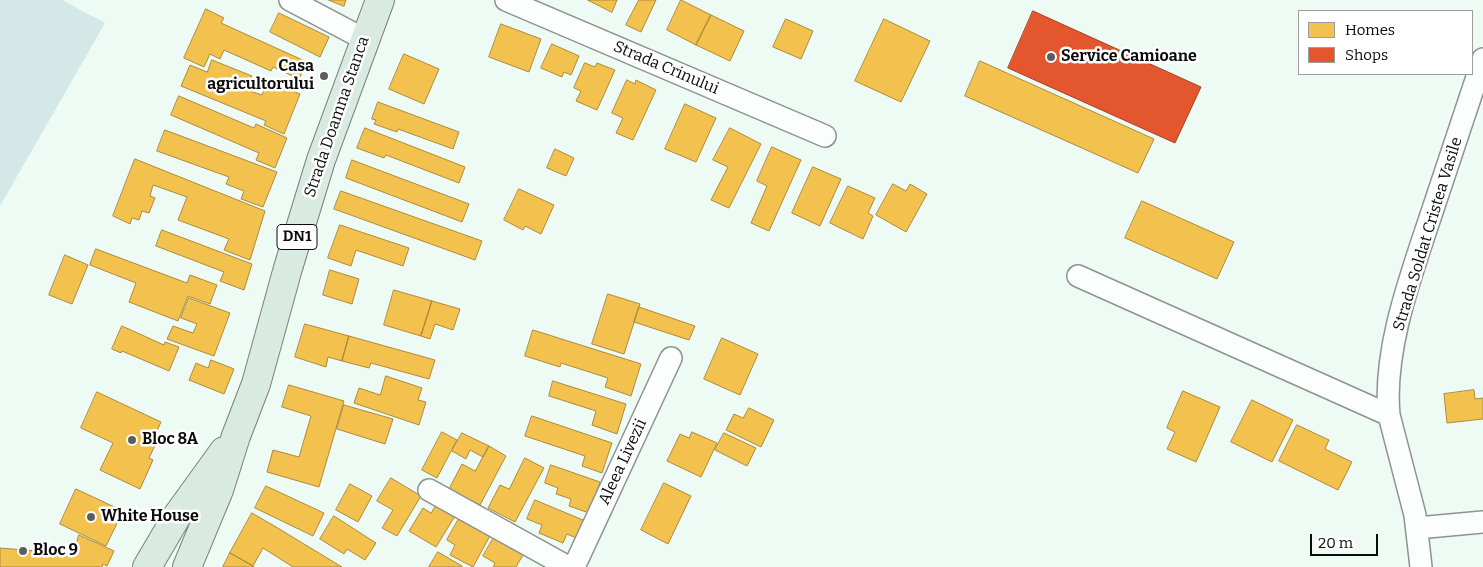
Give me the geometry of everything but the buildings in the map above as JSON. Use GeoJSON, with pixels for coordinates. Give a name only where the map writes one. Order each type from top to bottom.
{"type":"FeatureCollection","features":[{"type":"Feature","properties":{"kind":"main road","name":"Strada Doamna Stanca"},"geometry":{"type":"LineString","coordinates":[[187,567],[219,490],[236,436],[256,384],[288,268],[321,160],[364,39],[380,0]]}},
{"type":"Feature","properties":{"kind":"main road","name":"Strada Doamna Stanca"},"geometry":{"type":"LineString","coordinates":[[147,567],[177,516],[236,436]]}},
{"type":"Feature","properties":{"kind":"street"},"geometry":{"type":"LineString","coordinates":[[290,0],[364,39]]}},
{"type":"Feature","properties":{"kind":"street","name":"Strada Crinului"},"geometry":{"type":"LineString","coordinates":[[506,0],[825,136]]}},
{"type":"Feature","properties":{"kind":"street","name":"Strada Soldat Cristea Vasile"},"geometry":{"type":"LineString","coordinates":[[1420,567],[1417,528],[1411,495],[1388,415],[1390,366],[1407,293],[1483,59]]}},
{"type":"Feature","properties":{"kind":"street"},"geometry":{"type":"LineString","coordinates":[[1078,276],[1388,415]]}},
{"type":"Feature","properties":{"kind":"street","name":"Aleea Livezii"},"geometry":{"type":"LineString","coordinates":[[574,567],[671,358]]}},
{"type":"Feature","properties":{"kind":"street"},"geometry":{"type":"LineString","coordinates":[[429,490],[568,567]]}},
{"type":"Feature","properties":{"kind":"street"},"geometry":{"type":"LineString","coordinates":[[1417,528],[1483,522]]}},
{"type":"Feature","properties":{"kind":"shaded area"},"geometry":{"type":"Polygon","coordinates":[[[0,0],[62,0],[105,23],[0,206],[0,0]]]}},
{"type":"Feature","properties":{"kind":"place","name":"Service Camioane"},"geometry":{"type":"Point","coordinates":[1051,57]}},
{"type":"Feature","properties":{"kind":"place","name":"Casa agricultorului"},"geometry":{"type":"Point","coordinates":[324,76]}},
{"type":"Feature","properties":{"kind":"place","name":"Bloc 8A"},"geometry":{"type":"Point","coordinates":[132,440]}},
{"type":"Feature","properties":{"kind":"place","name":"White House"},"geometry":{"type":"Point","coordinates":[91,517]}},
{"type":"Feature","properties":{"kind":"place","name":"Bloc 9"},"geometry":{"type":"Point","coordinates":[23,551]}}]}
